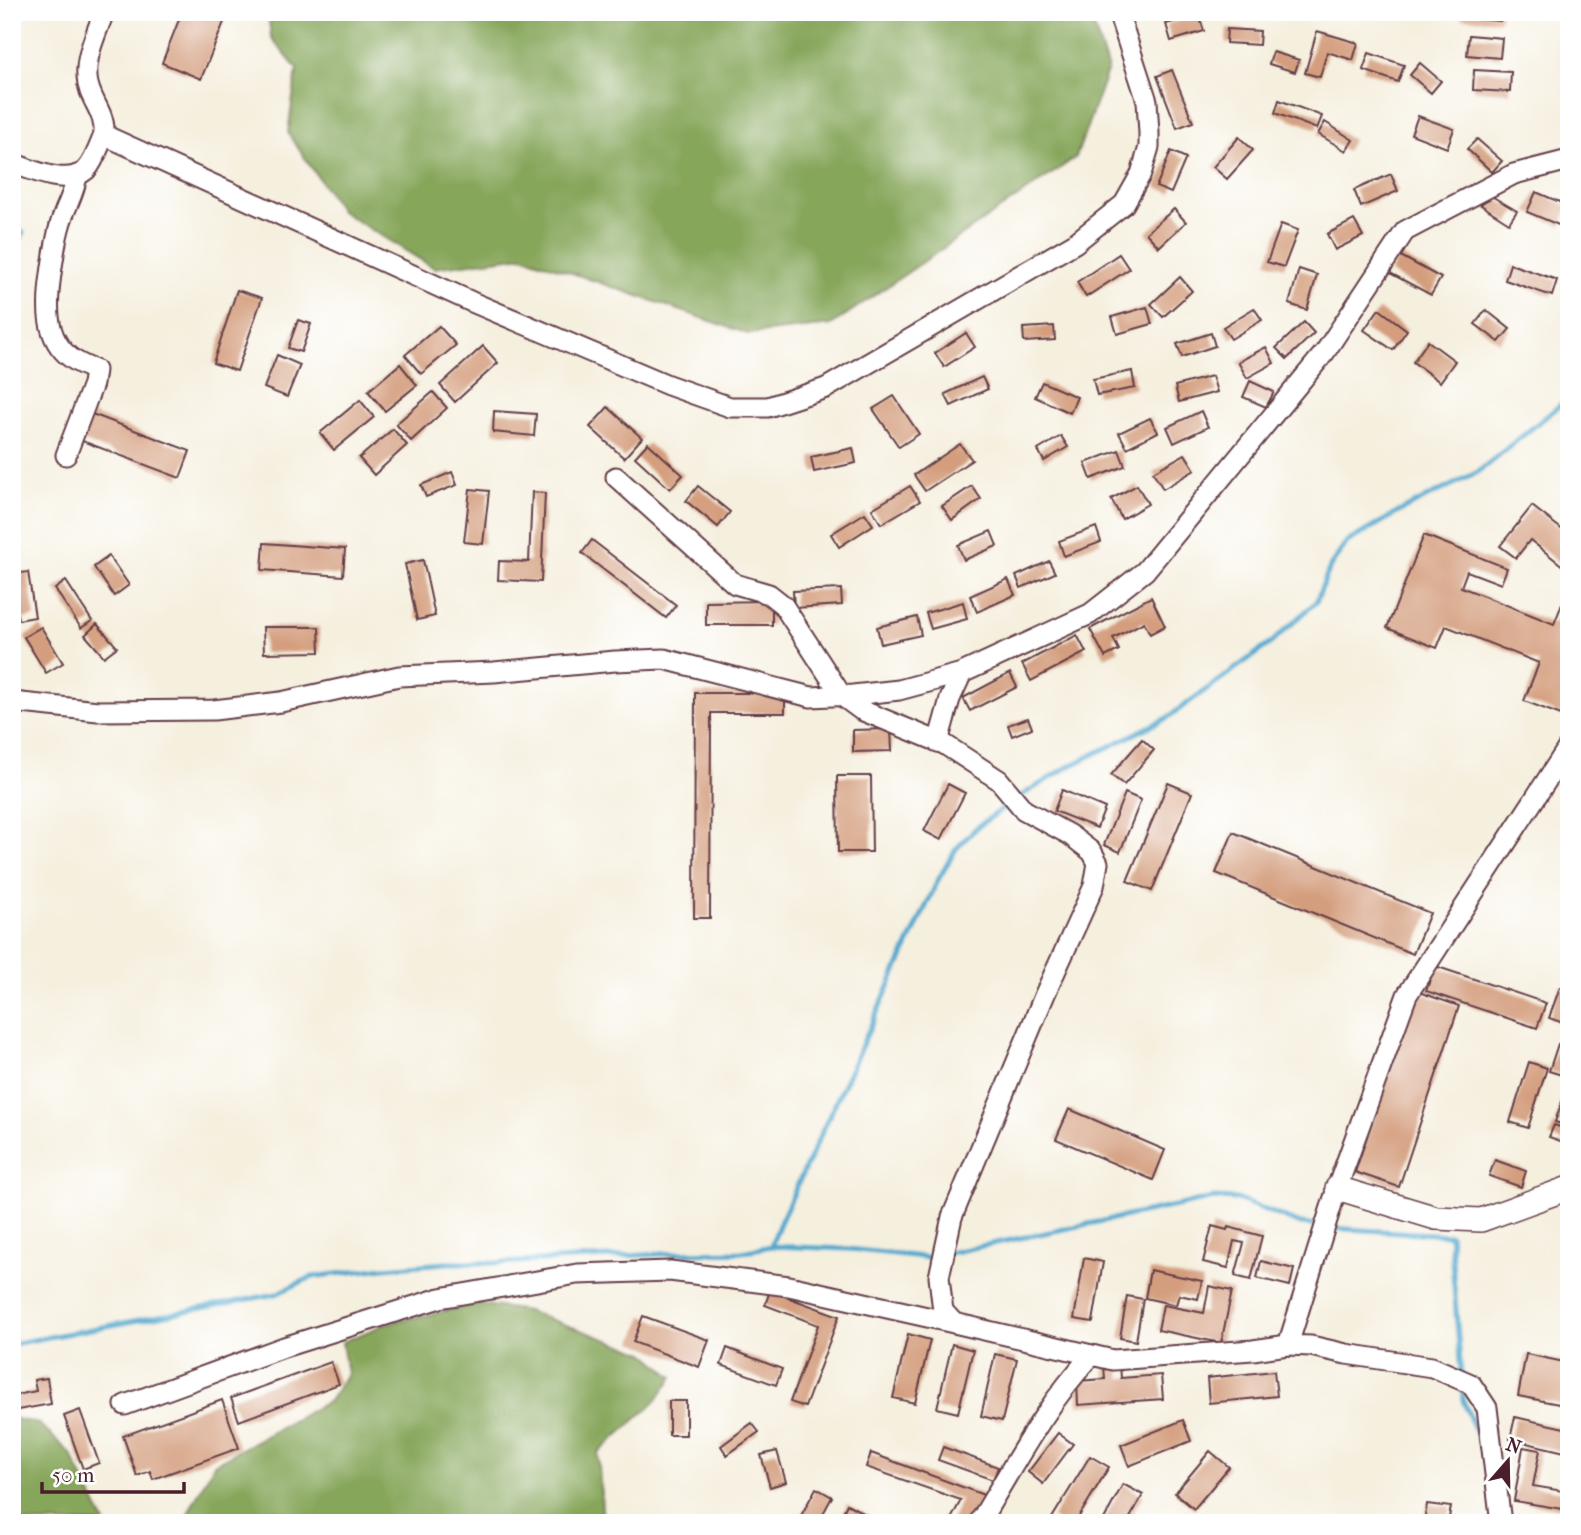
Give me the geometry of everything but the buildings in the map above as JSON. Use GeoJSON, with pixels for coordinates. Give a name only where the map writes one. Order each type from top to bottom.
{"type":"FeatureCollection","features":[{"type":"Feature","properties":{"kind":"street"},"geometry":{"type":"LineString","coordinates":[[12,163],[65,178],[88,169],[104,135],[105,121],[94,102],[87,78],[90,54],[104,12]]}},
{"type":"Feature","properties":{"kind":"street"},"geometry":{"type":"LineString","coordinates":[[104,135],[460,296],[657,380],[730,407],[768,407],[826,388],[1075,243],[1125,204],[1141,174],[1149,147],[1149,133],[1147,101],[1118,12]]}},
{"type":"Feature","properties":{"kind":"street"},"geometry":{"type":"LineString","coordinates":[[12,702],[98,711],[214,710],[281,702],[399,676],[664,659],[811,697],[899,690],[962,673],[1090,614],[1145,571],[1325,352],[1405,231],[1514,174],[1569,160]]}},
{"type":"Feature","properties":{"kind":"street"},"geometry":{"type":"LineString","coordinates":[[66,455],[93,384],[95,370],[70,358],[59,344],[50,326],[47,302],[54,250],[62,217],[75,189],[77,175]]}},
{"type":"Feature","properties":{"kind":"street"},"geometry":{"type":"LineString","coordinates":[[616,477],[735,584],[769,594],[783,605],[842,696],[861,710],[938,742],[999,780],[1024,810],[1070,835],[1092,852],[1098,863],[1094,886],[952,1217],[939,1277],[943,1311],[954,1323]]}},
{"type":"Feature","properties":{"kind":"street"},"geometry":{"type":"LineString","coordinates":[[938,742],[950,699],[962,673]]}},
{"type":"Feature","properties":{"kind":"street"},"geometry":{"type":"LineString","coordinates":[[1288,1345],[1337,1188],[1406,995],[1569,746]]}},
{"type":"Feature","properties":{"kind":"street"},"geometry":{"type":"LineString","coordinates":[[1337,1188],[1436,1218],[1480,1220],[1569,1188]]}},
{"type":"Feature","properties":{"kind":"street"},"geometry":{"type":"LineString","coordinates":[[125,1405],[284,1347],[440,1298],[577,1274],[670,1271],[776,1284],[1113,1360],[1288,1345],[1311,1346],[1432,1367],[1471,1384],[1487,1408],[1501,1518],[1518,1523]]}},
{"type":"Feature","properties":{"kind":"street"},"geometry":{"type":"LineString","coordinates":[[979,1523],[1036,1428],[1074,1374],[1092,1355]]}},
{"type":"Feature","properties":{"kind":"green space"},"geometry":{"type":"Polygon","coordinates":[[[268,12],[1089,12],[1108,69],[1076,157],[831,325],[748,334],[523,256],[434,268],[341,211],[288,133],[297,69],[271,37],[268,12]]]}},
{"type":"Feature","properties":{"kind":"green space"},"geometry":{"type":"Polygon","coordinates":[[[480,1304],[527,1311],[645,1353],[673,1377],[655,1402],[598,1453],[603,1523],[192,1523],[188,1513],[214,1464],[329,1401],[347,1374],[342,1342],[388,1323],[480,1304]]]}},
{"type":"Feature","properties":{"kind":"green space"},"geometry":{"type":"Polygon","coordinates":[[[12,1418],[39,1424],[71,1454],[105,1523],[12,1523],[12,1418]]]}},
{"type":"Feature","properties":{"kind":"waterway"},"geometry":{"type":"LineString","coordinates":[[12,261],[23,232]]}},
{"type":"Feature","properties":{"kind":"waterway"},"geometry":{"type":"LineString","coordinates":[[12,1344],[276,1294],[312,1277],[446,1263],[742,1252],[771,1246],[938,880],[956,849],[976,828],[1016,799],[1066,768],[1167,718],[1272,642],[1316,602],[1330,567],[1347,542],[1404,509],[1478,472],[1569,398]]}},
{"type":"Feature","properties":{"kind":"waterway"},"geometry":{"type":"LineString","coordinates":[[948,1253],[1214,1198],[1237,1199],[1301,1224],[1320,1226]]}},
{"type":"Feature","properties":{"kind":"waterway"},"geometry":{"type":"LineString","coordinates":[[1329,1228],[1450,1235],[1461,1374]]}},
{"type":"Feature","properties":{"kind":"waterway"},"geometry":{"type":"LineString","coordinates":[[771,1246],[848,1249],[932,1258],[939,1256]]}},
{"type":"Feature","properties":{"kind":"waterway"},"geometry":{"type":"LineString","coordinates":[[1462,1384],[1463,1400],[1483,1450]]}}]}
